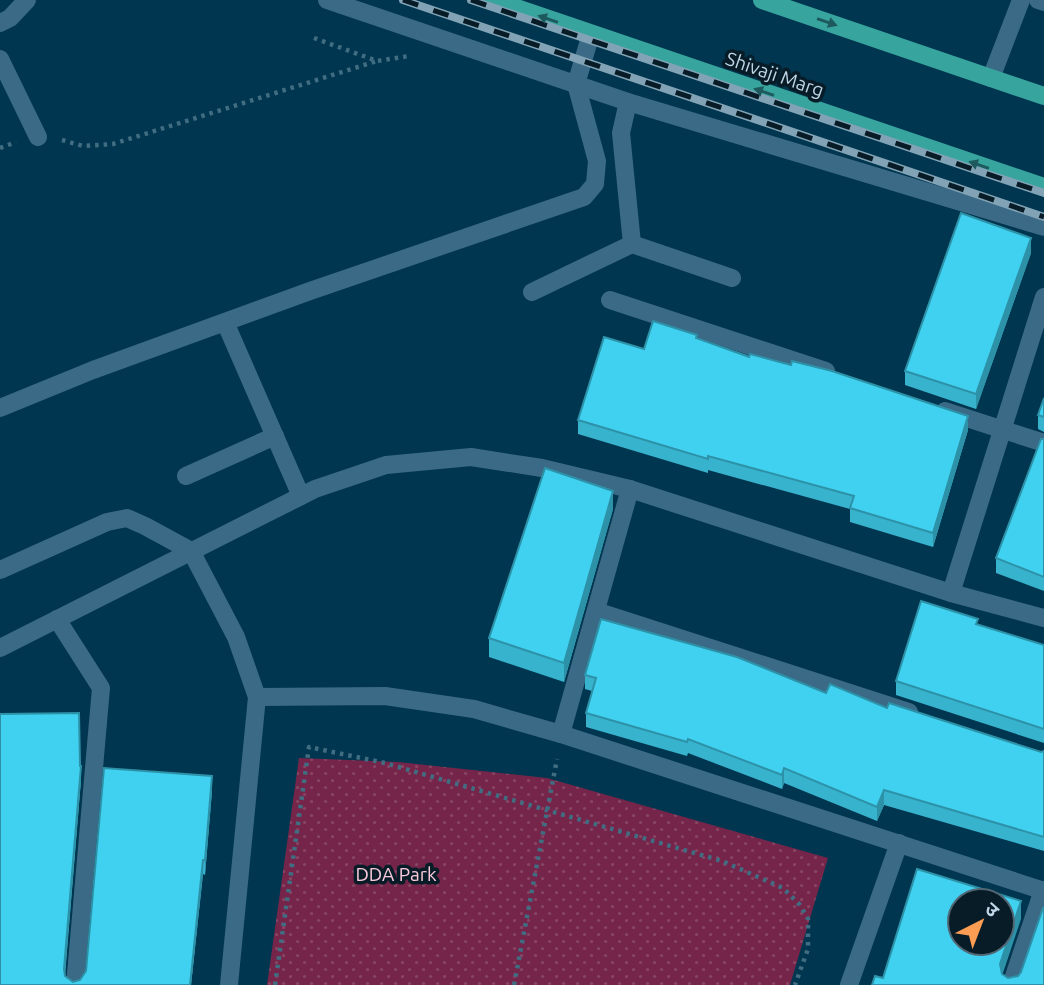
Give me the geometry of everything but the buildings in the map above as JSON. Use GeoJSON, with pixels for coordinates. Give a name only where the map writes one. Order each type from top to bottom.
{"type":"FeatureCollection","features":[{"type":"Feature","properties":{"kind":"main road","name":"Shivaji Marg"},"geometry":{"type":"LineString","coordinates":[[493,0],[1044,187]]}},
{"type":"Feature","properties":{"kind":"main road"},"geometry":{"type":"LineString","coordinates":[[762,0],[1044,96]]}},
{"type":"Feature","properties":{"kind":"street"},"geometry":{"type":"LineString","coordinates":[[0,23],[10,18],[27,0]]}},
{"type":"Feature","properties":{"kind":"street"},"geometry":{"type":"LineString","coordinates":[[327,0],[628,102],[1044,227]]}},
{"type":"Feature","properties":{"kind":"street"},"geometry":{"type":"LineString","coordinates":[[991,78],[1021,0]]}},
{"type":"Feature","properties":{"kind":"street"},"geometry":{"type":"LineString","coordinates":[[1038,0],[1044,2]]}},
{"type":"Feature","properties":{"kind":"street"},"geometry":{"type":"LineString","coordinates":[[0,408],[225,322],[583,197],[595,184],[597,161],[576,84],[591,34]]}},
{"type":"Feature","properties":{"kind":"street"},"geometry":{"type":"LineString","coordinates":[[0,59],[38,137]]}},
{"type":"Feature","properties":{"kind":"street"},"geometry":{"type":"LineString","coordinates":[[628,102],[621,133],[632,244]]}},
{"type":"Feature","properties":{"kind":"street"},"geometry":{"type":"LineString","coordinates":[[532,292],[632,244],[732,278]]}},
{"type":"Feature","properties":{"kind":"street"},"geometry":{"type":"LineString","coordinates":[[951,593],[1044,297]]}},
{"type":"Feature","properties":{"kind":"street"},"geometry":{"type":"LineString","coordinates":[[610,300],[845,377]]}},
{"type":"Feature","properties":{"kind":"street"},"geometry":{"type":"LineString","coordinates":[[225,322],[301,496]]}},
{"type":"Feature","properties":{"kind":"street"},"geometry":{"type":"LineString","coordinates":[[924,404],[1044,443]]}},
{"type":"Feature","properties":{"kind":"street"},"geometry":{"type":"LineString","coordinates":[[186,476],[275,436]]}},
{"type":"Feature","properties":{"kind":"street"},"geometry":{"type":"LineString","coordinates":[[0,648],[315,489],[386,465],[471,457],[542,468],[630,489],[951,593],[1044,618]]}},
{"type":"Feature","properties":{"kind":"street"},"geometry":{"type":"LineString","coordinates":[[561,734],[630,489]]}},
{"type":"Feature","properties":{"kind":"street"},"geometry":{"type":"LineString","coordinates":[[0,570],[107,522],[127,518],[191,551],[236,637],[257,697],[229,985]]}},
{"type":"Feature","properties":{"kind":"street"},"geometry":{"type":"LineString","coordinates":[[596,611],[925,717]]}},
{"type":"Feature","properties":{"kind":"street"},"geometry":{"type":"LineString","coordinates":[[57,619],[101,688],[75,985]]}},
{"type":"Feature","properties":{"kind":"street"},"geometry":{"type":"LineString","coordinates":[[257,697],[385,696],[474,709],[561,734],[1043,890],[1011,985]]}},
{"type":"Feature","properties":{"kind":"street"},"geometry":{"type":"LineString","coordinates":[[849,985],[899,843]]}},
{"type":"Feature","properties":{"kind":"path"},"geometry":{"type":"LineString","coordinates":[[0,148],[38,137],[83,146],[113,144],[377,61]]}},
{"type":"Feature","properties":{"kind":"path"},"geometry":{"type":"LineString","coordinates":[[514,985],[561,734]]}},
{"type":"Feature","properties":{"kind":"path"},"geometry":{"type":"LineString","coordinates":[[275,985],[309,747],[385,763],[722,861],[783,888],[800,905],[808,919],[808,949],[795,985]]}},
{"type":"Feature","properties":{"kind":"green space","name":"DDA Park"},"geometry":{"type":"Polygon","coordinates":[[[299,758],[398,762],[547,778],[828,858],[790,985],[267,985],[299,758]]]}},
{"type":"Feature","properties":{"kind":"railway"},"geometry":{"type":"LineString","coordinates":[[403,0],[1044,217]]}},
{"type":"Feature","properties":{"kind":"railway"},"geometry":{"type":"LineString","coordinates":[[471,0],[1044,193]]}}]}
